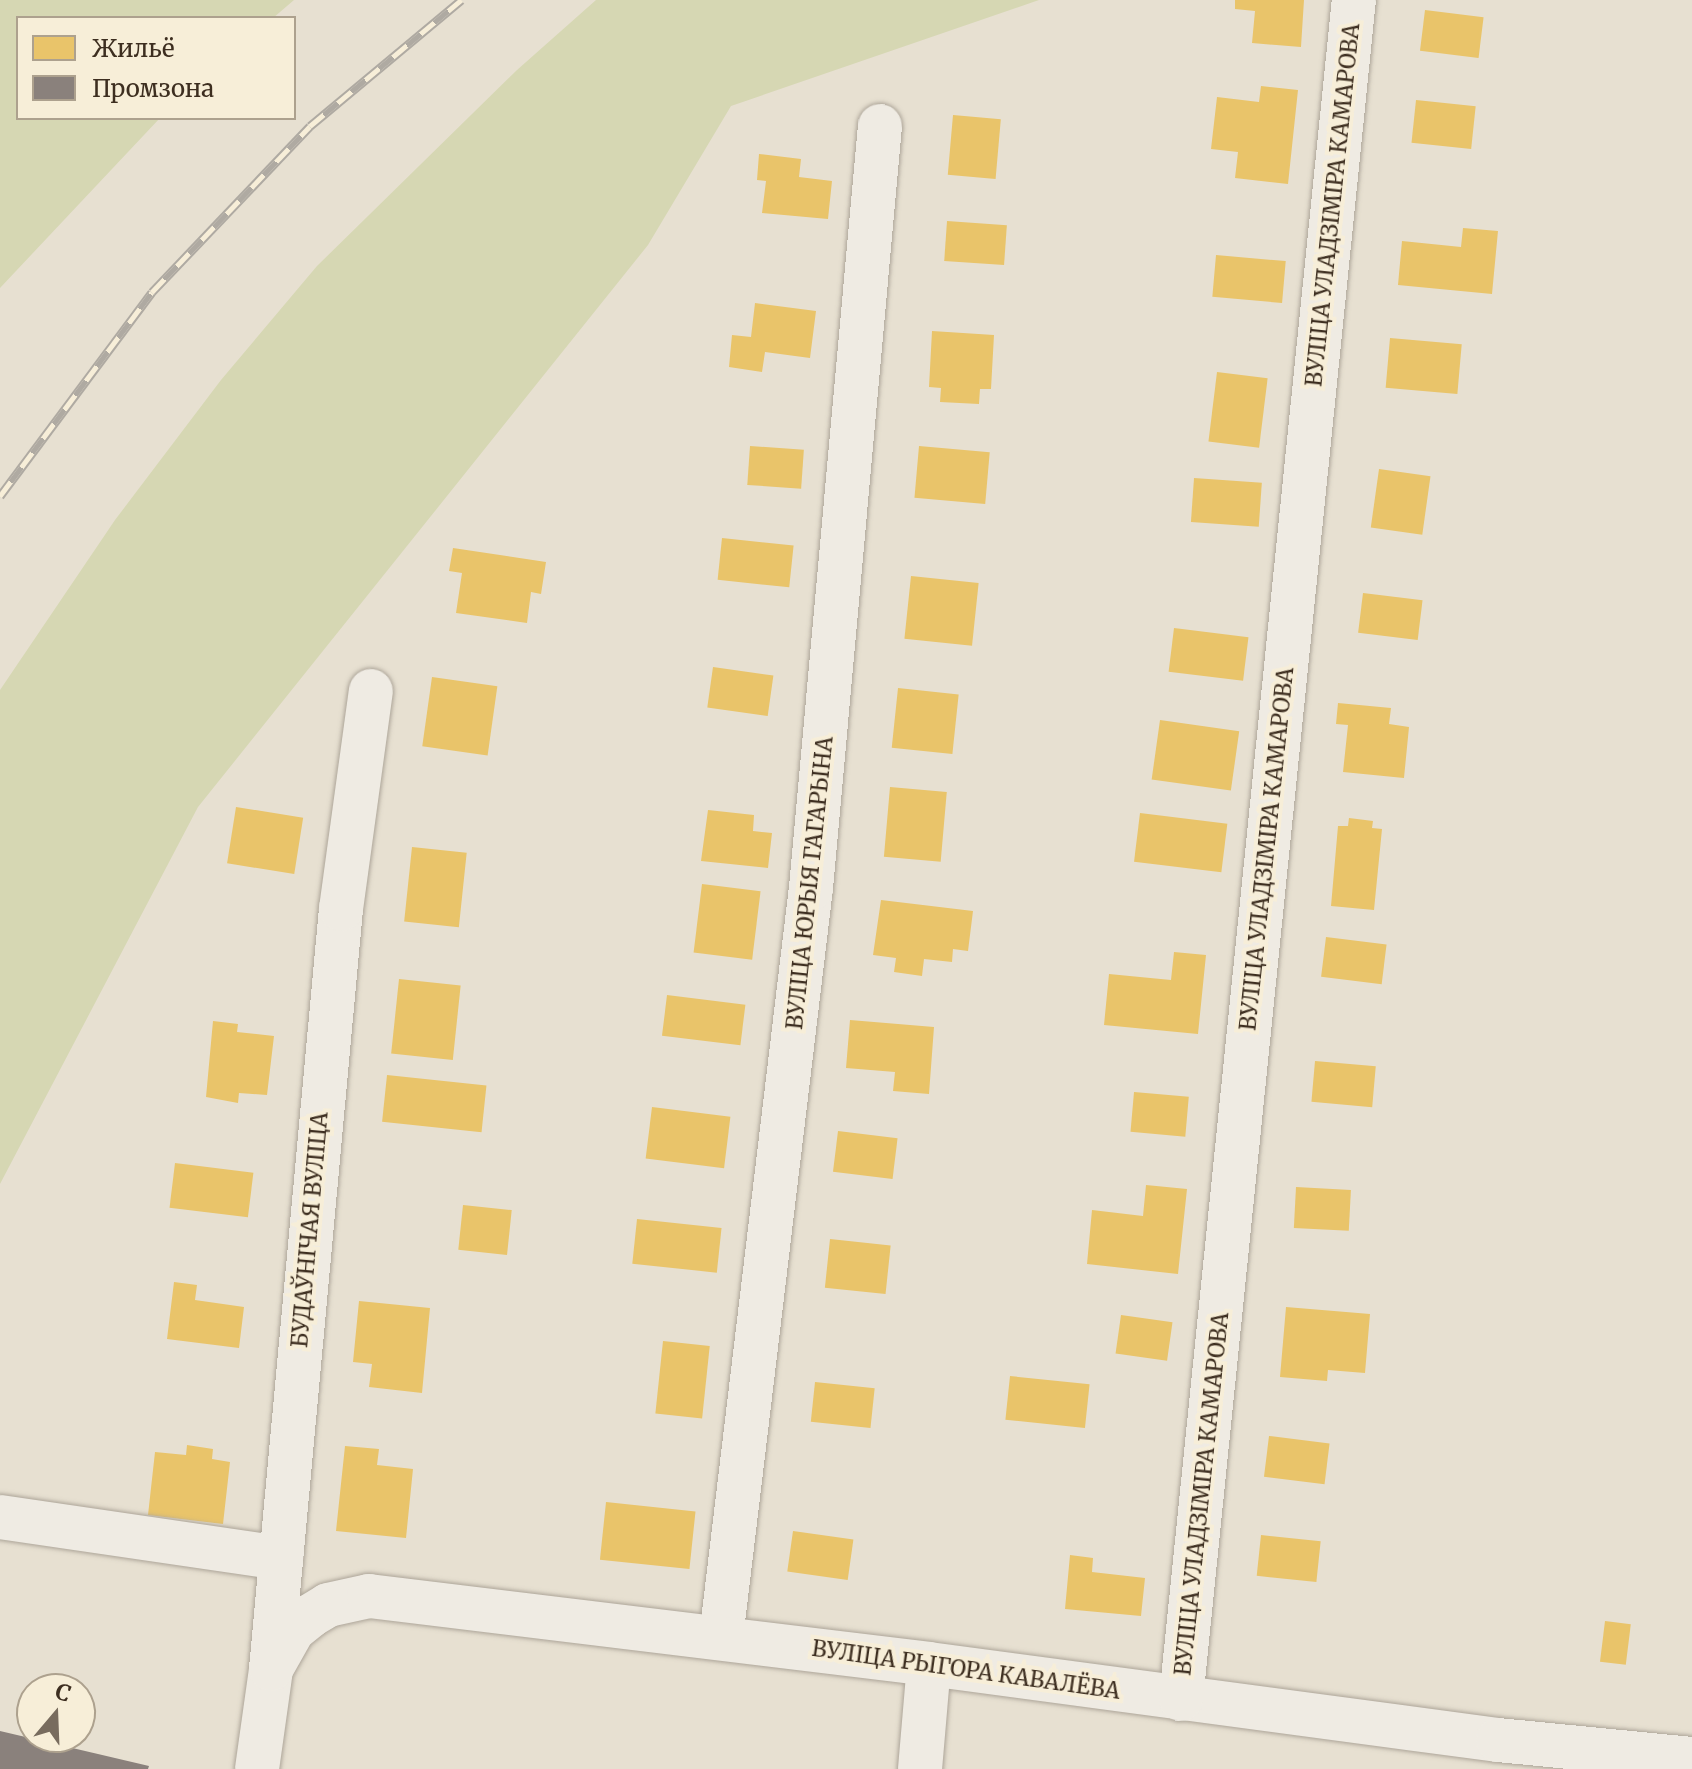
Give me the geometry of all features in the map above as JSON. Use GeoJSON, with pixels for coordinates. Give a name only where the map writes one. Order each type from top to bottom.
{"type":"FeatureCollection","features":[{"type":"Feature","properties":{"kind":"street","name":"ВУЛІЦА УЛАДЗІМІРА КАМАРОВА"},"geometry":{"type":"LineString","coordinates":[[1181,1699],[1354,0]]}},
{"type":"Feature","properties":{"kind":"street","name":"ВУЛІЦА ЮРЫЯ ГАГАРЫНА"},"geometry":{"type":"LineString","coordinates":[[721,1638],[811,888],[880,126]]}},
{"type":"Feature","properties":{"kind":"street","name":"БУДАЎНІЧАЯ ВУЛІЦА"},"geometry":{"type":"LineString","coordinates":[[257,1769],[271,1669],[340,924],[371,691]]}},
{"type":"Feature","properties":{"kind":"street"},"geometry":{"type":"LineString","coordinates":[[0,1517],[281,1558]]}},
{"type":"Feature","properties":{"kind":"street","name":"ВУЛІЦА РЫГОРА КАВАЛЁВА"},"geometry":{"type":"LineString","coordinates":[[271,1669],[293,1630],[310,1616],[328,1605],[369,1596],[929,1664],[1498,1740],[1692,1759]]}},
{"type":"Feature","properties":{"kind":"street"},"geometry":{"type":"LineString","coordinates":[[920,1769],[929,1664]]}},
{"type":"Feature","properties":{"kind":"green space"},"geometry":{"type":"Polygon","coordinates":[[[0,0],[294,0],[275,16],[16,16],[16,120],[158,120],[0,288],[0,0]]]}},
{"type":"Feature","properties":{"kind":"green space"},"geometry":{"type":"Polygon","coordinates":[[[596,0],[1039,0],[731,106],[648,245],[198,807],[0,1184],[0,690],[115,520],[221,380],[317,266],[517,70],[596,0]]]}},
{"type":"Feature","properties":{"kind":"building: Жильё"},"geometry":{"type":"Polygon","coordinates":[[[1235,0],[1304,0],[1301,47],[1252,43],[1255,11],[1235,9],[1235,0]]]}},
{"type":"Feature","properties":{"kind":"building: Жильё"},"geometry":{"type":"Polygon","coordinates":[[[1425,10],[1484,17],[1479,58],[1420,51],[1425,10]]]}},
{"type":"Feature","properties":{"kind":"building: Жильё"},"geometry":{"type":"Polygon","coordinates":[[[1261,86],[1298,90],[1288,184],[1235,178],[1238,152],[1211,149],[1217,97],[1259,102],[1261,86]]]}},
{"type":"Feature","properties":{"kind":"building: Жильё"},"geometry":{"type":"Polygon","coordinates":[[[1416,100],[1476,106],[1471,149],[1412,143],[1416,100]]]}},
{"type":"Feature","properties":{"kind":"building: Жильё"},"geometry":{"type":"Polygon","coordinates":[[[953,115],[1001,119],[996,179],[948,175],[953,115]]]}},
{"type":"Feature","properties":{"kind":"building: Жильё"},"geometry":{"type":"Polygon","coordinates":[[[759,154],[801,159],[799,177],[832,181],[828,219],[762,213],[766,181],[757,180],[759,154]]]}},
{"type":"Feature","properties":{"kind":"building: Жильё"},"geometry":{"type":"Polygon","coordinates":[[[947,221],[1007,225],[1004,265],[944,261],[947,221]]]}},
{"type":"Feature","properties":{"kind":"building: Жильё"},"geometry":{"type":"Polygon","coordinates":[[[1463,228],[1498,231],[1492,294],[1398,285],[1402,241],[1461,247],[1463,228]]]}},
{"type":"Feature","properties":{"kind":"building: Жильё"},"geometry":{"type":"Polygon","coordinates":[[[1216,255],[1286,261],[1282,303],[1212,297],[1216,255]]]}},
{"type":"Feature","properties":{"kind":"building: Жильё"},"geometry":{"type":"Polygon","coordinates":[[[755,303],[816,311],[810,358],[765,352],[762,372],[729,367],[732,335],[751,337],[755,303]]]}},
{"type":"Feature","properties":{"kind":"building: Жильё"},"geometry":{"type":"Polygon","coordinates":[[[932,331],[994,335],[991,389],[980,389],[979,404],[940,402],[941,388],[929,387],[932,331]]]}},
{"type":"Feature","properties":{"kind":"building: Жильё"},"geometry":{"type":"Polygon","coordinates":[[[1390,338],[1462,344],[1457,394],[1386,388],[1390,338]]]}},
{"type":"Feature","properties":{"kind":"building: Жильё"},"geometry":{"type":"Polygon","coordinates":[[[1217,372],[1268,378],[1259,448],[1208,441],[1217,372]]]}},
{"type":"Feature","properties":{"kind":"building: Жильё"},"geometry":{"type":"Polygon","coordinates":[[[750,446],[804,450],[801,489],[747,485],[750,446]]]}},
{"type":"Feature","properties":{"kind":"building: Жильё"},"geometry":{"type":"Polygon","coordinates":[[[919,446],[990,452],[985,504],[914,498],[919,446]]]}},
{"type":"Feature","properties":{"kind":"building: Жильё"},"geometry":{"type":"Polygon","coordinates":[[[1379,469],[1430,476],[1422,535],[1371,527],[1379,469]]]}},
{"type":"Feature","properties":{"kind":"building: Жильё"},"geometry":{"type":"Polygon","coordinates":[[[1194,478],[1262,483],[1259,527],[1191,522],[1194,478]]]}},
{"type":"Feature","properties":{"kind":"building: Жильё"},"geometry":{"type":"Polygon","coordinates":[[[722,538],[794,546],[789,587],[718,580],[722,538]]]}},
{"type":"Feature","properties":{"kind":"building: Жильё"},"geometry":{"type":"Polygon","coordinates":[[[453,548],[546,562],[541,594],[531,592],[527,623],[456,613],[462,573],[449,571],[453,548]]]}},
{"type":"Feature","properties":{"kind":"building: Жильё"},"geometry":{"type":"Polygon","coordinates":[[[911,576],[979,583],[972,646],[904,639],[911,576]]]}},
{"type":"Feature","properties":{"kind":"building: Жильё"},"geometry":{"type":"Polygon","coordinates":[[[1363,593],[1423,600],[1418,640],[1358,633],[1363,593]]]}},
{"type":"Feature","properties":{"kind":"building: Жильё"},"geometry":{"type":"Polygon","coordinates":[[[1174,628],[1248,637],[1243,681],[1169,672],[1174,628]]]}},
{"type":"Feature","properties":{"kind":"building: Жильё"},"geometry":{"type":"Polygon","coordinates":[[[713,667],[773,675],[768,716],[707,708],[713,667]]]}},
{"type":"Feature","properties":{"kind":"building: Жильё"},"geometry":{"type":"Polygon","coordinates":[[[432,677],[497,686],[488,756],[422,746],[432,677]]]}},
{"type":"Feature","properties":{"kind":"building: Жильё"},"geometry":{"type":"Polygon","coordinates":[[[898,688],[959,694],[952,754],[892,748],[898,688]]]}},
{"type":"Feature","properties":{"kind":"building: Жильё"},"geometry":{"type":"Polygon","coordinates":[[[1338,703],[1391,708],[1389,724],[1409,727],[1404,778],[1343,772],[1348,725],[1336,724],[1338,703]]]}},
{"type":"Feature","properties":{"kind":"building: Жильё"},"geometry":{"type":"Polygon","coordinates":[[[1160,720],[1239,731],[1231,791],[1152,779],[1160,720]]]}},
{"type":"Feature","properties":{"kind":"building: Жильё"},"geometry":{"type":"Polygon","coordinates":[[[890,787],[947,792],[941,862],[884,857],[890,787]]]}},
{"type":"Feature","properties":{"kind":"building: Жильё"},"geometry":{"type":"Polygon","coordinates":[[[236,807],[303,818],[294,874],[227,863],[236,807]]]}},
{"type":"Feature","properties":{"kind":"building: Жильё"},"geometry":{"type":"Polygon","coordinates":[[[708,810],[754,815],[753,831],[772,833],[768,868],[701,861],[708,810]]]}},
{"type":"Feature","properties":{"kind":"building: Жильё"},"geometry":{"type":"Polygon","coordinates":[[[1140,813],[1227,824],[1221,872],[1134,862],[1140,813]]]}},
{"type":"Feature","properties":{"kind":"building: Жильё"},"geometry":{"type":"Polygon","coordinates":[[[1349,818],[1373,821],[1372,828],[1382,829],[1374,910],[1331,906],[1338,826],[1348,826],[1349,818]]]}},
{"type":"Feature","properties":{"kind":"building: Жильё"},"geometry":{"type":"Polygon","coordinates":[[[412,847],[467,853],[459,927],[404,922],[412,847]]]}},
{"type":"Feature","properties":{"kind":"building: Жильё"},"geometry":{"type":"Polygon","coordinates":[[[702,884],[761,891],[752,960],[694,952],[702,884]]]}},
{"type":"Feature","properties":{"kind":"building: Жильё"},"geometry":{"type":"Polygon","coordinates":[[[881,900],[973,911],[968,951],[953,949],[952,962],[924,959],[922,976],[894,972],[896,958],[873,955],[881,900]]]}},
{"type":"Feature","properties":{"kind":"building: Жильё"},"geometry":{"type":"Polygon","coordinates":[[[1326,937],[1387,944],[1382,984],[1321,977],[1326,937]]]}},
{"type":"Feature","properties":{"kind":"building: Жильё"},"geometry":{"type":"Polygon","coordinates":[[[1174,952],[1206,955],[1198,1034],[1104,1025],[1109,974],[1171,980],[1174,952]]]}},
{"type":"Feature","properties":{"kind":"building: Жильё"},"geometry":{"type":"Polygon","coordinates":[[[399,979],[461,985],[453,1060],[391,1054],[399,979]]]}},
{"type":"Feature","properties":{"kind":"building: Жильё"},"geometry":{"type":"Polygon","coordinates":[[[667,995],[745,1005],[740,1045],[662,1036],[667,995]]]}},
{"type":"Feature","properties":{"kind":"building: Жильё"},"geometry":{"type":"Polygon","coordinates":[[[850,1020],[934,1027],[929,1094],[893,1091],[895,1072],[846,1068],[850,1020]]]}},
{"type":"Feature","properties":{"kind":"building: Жильё"},"geometry":{"type":"Polygon","coordinates":[[[213,1021],[238,1024],[237,1032],[274,1036],[267,1095],[239,1093],[238,1103],[206,1097],[213,1021]]]}},
{"type":"Feature","properties":{"kind":"building: Жильё"},"geometry":{"type":"Polygon","coordinates":[[[1315,1061],[1376,1066],[1372,1107],[1311,1102],[1315,1061]]]}},
{"type":"Feature","properties":{"kind":"building: Жильё"},"geometry":{"type":"Polygon","coordinates":[[[387,1075],[486,1085],[482,1132],[382,1122],[387,1075]]]}},
{"type":"Feature","properties":{"kind":"building: Жильё"},"geometry":{"type":"Polygon","coordinates":[[[1134,1092],[1189,1097],[1185,1137],[1131,1132],[1134,1092]]]}},
{"type":"Feature","properties":{"kind":"building: Жильё"},"geometry":{"type":"Polygon","coordinates":[[[652,1107],[730,1117],[724,1168],[646,1159],[652,1107]]]}},
{"type":"Feature","properties":{"kind":"building: Жильё"},"geometry":{"type":"Polygon","coordinates":[[[838,1131],[898,1138],[893,1179],[833,1172],[838,1131]]]}},
{"type":"Feature","properties":{"kind":"building: Жильё"},"geometry":{"type":"Polygon","coordinates":[[[175,1163],[253,1173],[248,1217],[170,1208],[175,1163]]]}},
{"type":"Feature","properties":{"kind":"building: Жильё"},"geometry":{"type":"Polygon","coordinates":[[[1146,1185],[1187,1189],[1178,1274],[1087,1264],[1092,1210],[1143,1216],[1146,1185]]]}},
{"type":"Feature","properties":{"kind":"building: Жильё"},"geometry":{"type":"Polygon","coordinates":[[[1296,1187],[1351,1190],[1349,1231],[1294,1228],[1296,1187]]]}},
{"type":"Feature","properties":{"kind":"building: Жильё"},"geometry":{"type":"Polygon","coordinates":[[[463,1205],[512,1210],[507,1255],[458,1250],[463,1205]]]}},
{"type":"Feature","properties":{"kind":"building: Жильё"},"geometry":{"type":"Polygon","coordinates":[[[637,1219],[722,1228],[717,1273],[632,1264],[637,1219]]]}},
{"type":"Feature","properties":{"kind":"building: Жильё"},"geometry":{"type":"Polygon","coordinates":[[[830,1239],[891,1245],[886,1294],[825,1288],[830,1239]]]}},
{"type":"Feature","properties":{"kind":"building: Жильё"},"geometry":{"type":"Polygon","coordinates":[[[174,1282],[197,1285],[195,1300],[244,1307],[239,1348],[167,1339],[174,1282]]]}},
{"type":"Feature","properties":{"kind":"building: Жильё"},"geometry":{"type":"Polygon","coordinates":[[[359,1301],[430,1308],[422,1393],[369,1387],[372,1364],[353,1362],[359,1301]]]}},
{"type":"Feature","properties":{"kind":"building: Жильё"},"geometry":{"type":"Polygon","coordinates":[[[1286,1307],[1370,1314],[1365,1373],[1328,1370],[1327,1381],[1280,1377],[1286,1307]]]}},
{"type":"Feature","properties":{"kind":"building: Жильё"},"geometry":{"type":"Polygon","coordinates":[[[1121,1315],[1172,1322],[1167,1361],[1116,1354],[1121,1315]]]}},
{"type":"Feature","properties":{"kind":"building: Жильё"},"geometry":{"type":"Polygon","coordinates":[[[663,1341],[710,1346],[702,1419],[655,1414],[663,1341]]]}},
{"type":"Feature","properties":{"kind":"building: Жильё"},"geometry":{"type":"Polygon","coordinates":[[[1010,1376],[1090,1384],[1085,1428],[1005,1420],[1010,1376]]]}},
{"type":"Feature","properties":{"kind":"building: Жильё"},"geometry":{"type":"Polygon","coordinates":[[[815,1382],[875,1388],[870,1428],[811,1422],[815,1382]]]}},
{"type":"Feature","properties":{"kind":"building: Жильё"},"geometry":{"type":"Polygon","coordinates":[[[1269,1436],[1330,1443],[1325,1484],[1264,1477],[1269,1436]]]}},
{"type":"Feature","properties":{"kind":"building: Жильё"},"geometry":{"type":"Polygon","coordinates":[[[187,1445],[213,1449],[212,1459],[230,1462],[223,1524],[148,1515],[155,1452],[186,1455],[187,1445]]]}},
{"type":"Feature","properties":{"kind":"building: Жильё"},"geometry":{"type":"Polygon","coordinates":[[[345,1446],[379,1449],[377,1465],[413,1469],[406,1538],[336,1531],[345,1446]]]}},
{"type":"Feature","properties":{"kind":"building: Жильё"},"geometry":{"type":"Polygon","coordinates":[[[606,1502],[696,1511],[689,1569],[600,1560],[606,1502]]]}},
{"type":"Feature","properties":{"kind":"building: Жильё"},"geometry":{"type":"Polygon","coordinates":[[[793,1531],[853,1539],[848,1580],[787,1572],[793,1531]]]}},
{"type":"Feature","properties":{"kind":"building: Жильё"},"geometry":{"type":"Polygon","coordinates":[[[1261,1535],[1321,1541],[1316,1582],[1257,1576],[1261,1535]]]}},
{"type":"Feature","properties":{"kind":"building: Жильё"},"geometry":{"type":"Polygon","coordinates":[[[1070,1555],[1093,1558],[1092,1572],[1145,1578],[1141,1616],[1065,1609],[1070,1555]]]}},
{"type":"Feature","properties":{"kind":"building: Жильё"},"geometry":{"type":"Polygon","coordinates":[[[1605,1621],[1631,1624],[1626,1665],[1600,1662],[1605,1621]]]}},
{"type":"Feature","properties":{"kind":"building: Промзона"},"geometry":{"type":"Polygon","coordinates":[[[0,1731],[16,1735],[16,1753],[94,1753],[149,1766],[148,1769],[0,1769],[0,1731]]]}},
{"type":"Feature","properties":{"kind":"railway"},"geometry":{"type":"LineString","coordinates":[[0,496],[152,292],[310,126],[461,0]]}}]}
